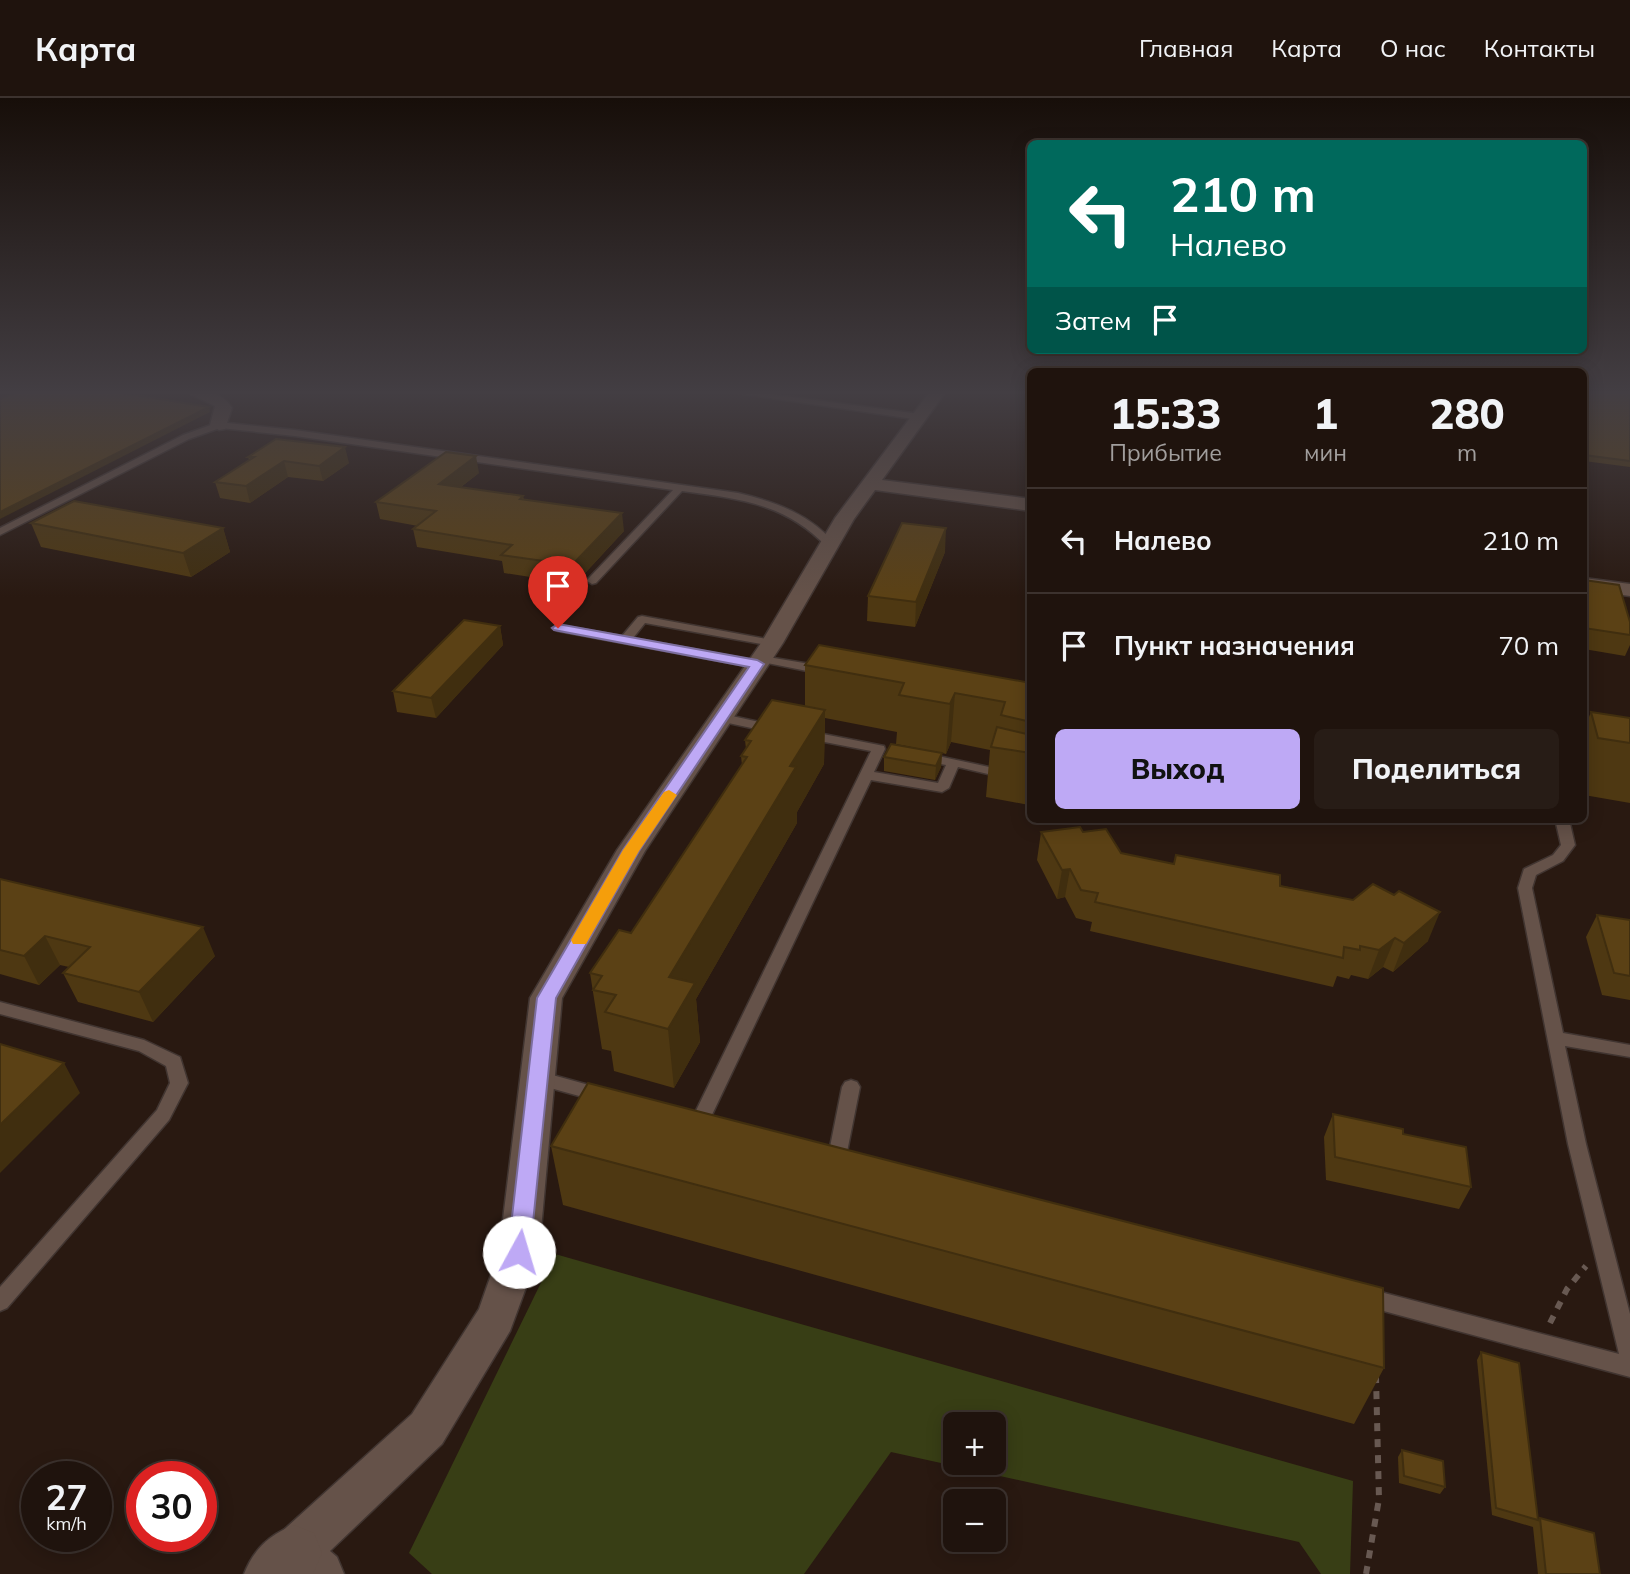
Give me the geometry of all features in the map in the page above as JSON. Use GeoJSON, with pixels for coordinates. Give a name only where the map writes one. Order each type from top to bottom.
{"type":"FeatureCollection","features":[{"type":"Feature","properties":{"kind":"street"},"geometry":{"type":"LineString","coordinates":[[296,1567],[427,1429],[496,1318],[519,1252],[546,998],[631,850],[764,655],[845,518],[889,459]]}},
{"type":"Feature","properties":{"kind":"street"},"geometry":{"type":"LineString","coordinates":[[871,484],[1027,504]]}},
{"type":"Feature","properties":{"kind":"street"},"geometry":{"type":"LineString","coordinates":[[1587,584],[1630,590]]}},
{"type":"Feature","properties":{"kind":"lane"},"geometry":{"type":"LineString","coordinates":[[0,532],[143,459]]}},
{"type":"Feature","properties":{"kind":"lane"},"geometry":{"type":"LineString","coordinates":[[476,459],[766,503],[807,521],[831,545]]}},
{"type":"Feature","properties":{"kind":"lane"},"geometry":{"type":"LineString","coordinates":[[592,581],[680,488]]}},
{"type":"Feature","properties":{"kind":"lane"},"geometry":{"type":"LineString","coordinates":[[625,640],[642,619],[764,655],[831,671]]}},
{"type":"Feature","properties":{"kind":"lane"},"geometry":{"type":"LineString","coordinates":[[558,628],[625,640],[764,655]]}},
{"type":"Feature","properties":{"kind":"lane"},"geometry":{"type":"LineString","coordinates":[[723,718],[954,762],[1027,779]]}},
{"type":"Feature","properties":{"kind":"lane"},"geometry":{"type":"LineString","coordinates":[[725,1128],[693,1119],[867,775],[891,751]]}},
{"type":"Feature","properties":{"kind":"lane"},"geometry":{"type":"LineString","coordinates":[[867,775],[942,788],[954,762]]}},
{"type":"Feature","properties":{"kind":"lane"},"geometry":{"type":"LineString","coordinates":[[1563,823],[1568,845],[1558,858],[1529,872],[1525,888],[1577,1144],[1605,1255],[1625,1314],[1630,1355]]}},
{"type":"Feature","properties":{"kind":"lane"},"geometry":{"type":"LineString","coordinates":[[0,1008],[144,1046],[174,1062],[179,1083],[163,1115],[0,1302]]}},
{"type":"Feature","properties":{"kind":"lane"},"geometry":{"type":"LineString","coordinates":[[1556,1038],[1630,1051]]}},
{"type":"Feature","properties":{"kind":"lane"},"geometry":{"type":"LineString","coordinates":[[538,1078],[621,1100]]}},
{"type":"Feature","properties":{"kind":"lane"},"geometry":{"type":"LineString","coordinates":[[837,1157],[851,1087]]}},
{"type":"Feature","properties":{"kind":"lane"},"geometry":{"type":"LineString","coordinates":[[1348,1292],[1630,1367]]}},
{"type":"Feature","properties":{"kind":"path"},"geometry":{"type":"LineString","coordinates":[[1540,1344],[1567,1289],[1585,1267],[1605,1255]]}},
{"type":"Feature","properties":{"kind":"path"},"geometry":{"type":"LineString","coordinates":[[1366,1574],[1379,1499],[1376,1366]]}},
{"type":"Feature","properties":{"kind":"green space"},"geometry":{"type":"Polygon","coordinates":[[[555,1254],[1353,1481],[1350,1574],[1321,1574],[1299,1542],[995,1475],[1006,1475],[1006,1412],[943,1412],[943,1463],[891,1452],[804,1574],[432,1574],[409,1553],[555,1254]]]}},
{"type":"Feature","properties":{"kind":"building"},"geometry":{"type":"Polygon","coordinates":[[[0,459],[106,459],[0,512],[0,459]]]}},
{"type":"Feature","properties":{"kind":"building"},"geometry":{"type":"Polygon","coordinates":[[[251,459],[329,459],[319,466],[284,461],[246,486],[215,482],[251,459]]]}},
{"type":"Feature","properties":{"kind":"building"},"geometry":{"type":"Polygon","coordinates":[[[436,459],[472,459],[439,484],[523,496],[520,499],[622,513],[572,565],[501,555],[512,545],[413,529],[436,511],[376,502],[436,459]]]}},
{"type":"Feature","properties":{"kind":"building"},"geometry":{"type":"Polygon","coordinates":[[[74,501],[223,528],[183,553],[31,523],[74,501]]]}},
{"type":"Feature","properties":{"kind":"building"},"geometry":{"type":"Polygon","coordinates":[[[902,523],[946,528],[916,602],[868,596],[902,523]]]}},
{"type":"Feature","properties":{"kind":"building"},"geometry":{"type":"Polygon","coordinates":[[[1587,580],[1619,585],[1630,622],[1630,635],[1587,628],[1587,580]]]}},
{"type":"Feature","properties":{"kind":"building"},"geometry":{"type":"Polygon","coordinates":[[[464,620],[500,626],[431,698],[393,691],[464,620]]]}},
{"type":"Feature","properties":{"kind":"building"},"geometry":{"type":"Polygon","coordinates":[[[819,645],[1027,682],[1027,721],[1001,715],[1005,702],[955,693],[950,704],[899,695],[904,683],[805,665],[819,645]]]}},
{"type":"Feature","properties":{"kind":"building"},"geometry":{"type":"Polygon","coordinates":[[[772,700],[825,710],[790,766],[796,767],[669,977],[695,983],[668,1029],[605,1012],[616,995],[593,990],[602,976],[590,973],[619,930],[631,933],[747,757],[741,756],[751,741],[745,740],[772,700]]]}},
{"type":"Feature","properties":{"kind":"building"},"geometry":{"type":"Polygon","coordinates":[[[1591,712],[1630,718],[1630,743],[1598,738],[1591,712]]]}},
{"type":"Feature","properties":{"kind":"building"},"geometry":{"type":"Polygon","coordinates":[[[997,727],[1027,734],[1027,752],[991,747],[997,727]]]}},
{"type":"Feature","properties":{"kind":"building"},"geometry":{"type":"Polygon","coordinates":[[[891,744],[942,753],[936,766],[884,757],[891,744]]]}},
{"type":"Feature","properties":{"kind":"building"},"geometry":{"type":"Polygon","coordinates":[[[1080,827],[1083,832],[1106,829],[1121,853],[1174,864],[1176,855],[1280,875],[1280,886],[1353,900],[1373,884],[1394,895],[1399,891],[1440,912],[1404,943],[1395,938],[1379,950],[1360,946],[1360,950],[1344,947],[1343,958],[1095,902],[1098,893],[1081,890],[1070,869],[1062,870],[1041,832],[1080,827]]]}},
{"type":"Feature","properties":{"kind":"building"},"geometry":{"type":"Polygon","coordinates":[[[0,879],[203,927],[139,992],[63,973],[90,947],[45,936],[24,956],[0,950],[0,879]]]}},
{"type":"Feature","properties":{"kind":"building"},"geometry":{"type":"Polygon","coordinates":[[[1597,915],[1630,920],[1630,976],[1614,973],[1597,915]]]}},
{"type":"Feature","properties":{"kind":"building"},"geometry":{"type":"Polygon","coordinates":[[[0,1044],[64,1063],[0,1125],[0,1044]]]}},
{"type":"Feature","properties":{"kind":"building"},"geometry":{"type":"Polygon","coordinates":[[[588,1083],[1383,1288],[1384,1368],[551,1146],[588,1083]]]}},
{"type":"Feature","properties":{"kind":"building"},"geometry":{"type":"Polygon","coordinates":[[[1333,1114],[1403,1129],[1403,1134],[1466,1147],[1471,1187],[1335,1157],[1333,1114]]]}},
{"type":"Feature","properties":{"kind":"building"},"geometry":{"type":"Polygon","coordinates":[[[1481,1352],[1519,1363],[1538,1520],[1496,1508],[1481,1352]]]}},
{"type":"Feature","properties":{"kind":"building"},"geometry":{"type":"Polygon","coordinates":[[[1402,1450],[1443,1461],[1445,1487],[1404,1476],[1402,1450]]]}},
{"type":"Feature","properties":{"kind":"building"},"geometry":{"type":"Polygon","coordinates":[[[1540,1518],[1594,1533],[1600,1574],[1546,1574],[1540,1518]]]}},
{"type":"Feature","properties":{"kind":"slow traffic"},"geometry":{"type":"LineString","coordinates":[[580,940],[631,850],[669,795]]}},
{"type":"Feature","properties":{"kind":"route"},"geometry":{"type":"LineString","coordinates":[[519,1252],[546,998],[631,850],[723,718],[757,664],[558,628]]}}]}
